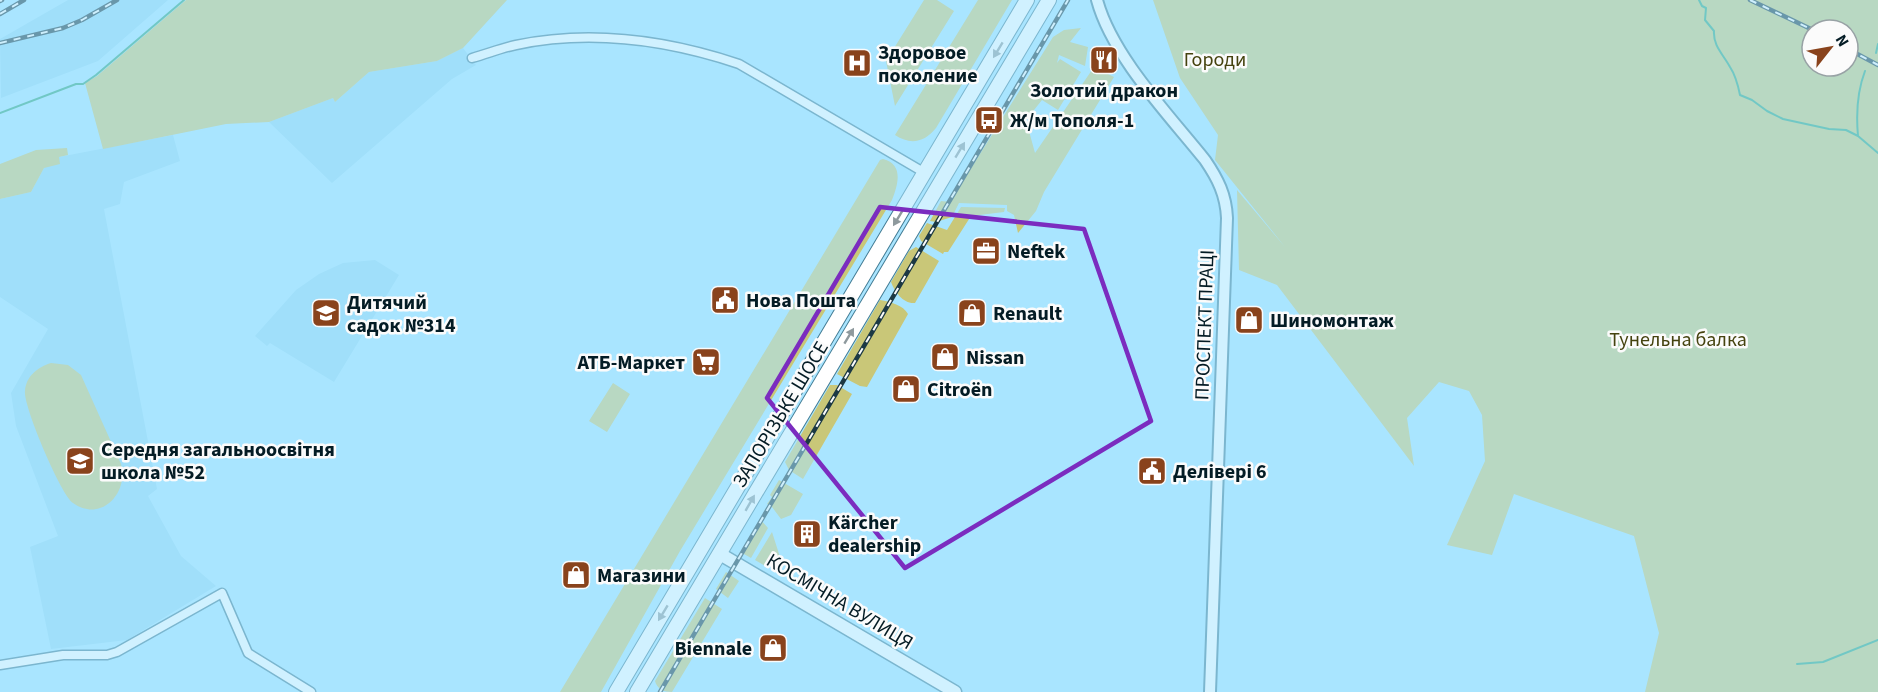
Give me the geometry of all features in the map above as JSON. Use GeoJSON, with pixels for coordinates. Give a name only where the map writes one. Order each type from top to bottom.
{"type":"FeatureCollection","features":[{"type":"Feature","properties":{"kind":"main road","name":"ЗАПОРІЗЬКЕ ШОСЕ"},"geometry":{"type":"LineString","coordinates":[[616,692],[1028,0]]}},
{"type":"Feature","properties":{"kind":"main road","name":"ЗАПОРІЗЬКЕ ШОСЕ"},"geometry":{"type":"LineString","coordinates":[[637,692],[1049,0]]}},
{"type":"Feature","properties":{"kind":"main road"},"geometry":{"type":"LineString","coordinates":[[925,173],[940,183]]}},
{"type":"Feature","properties":{"kind":"main road","name":"КОСМІЧНА ВУЛИЦЯ"},"geometry":{"type":"LineString","coordinates":[[704,545],[955,692]]}},
{"type":"Feature","properties":{"kind":"street","name":"ПРОСПЕКТ ПРАЦІ"},"geometry":{"type":"LineString","coordinates":[[1097,0],[1103,18],[1126,61],[1205,160],[1216,176],[1225,200],[1227,218],[1210,692]]}},
{"type":"Feature","properties":{"kind":"street"},"geometry":{"type":"LineString","coordinates":[[472,58],[515,45],[588,37],[642,40],[701,52],[739,64],[925,173]]}},
{"type":"Feature","properties":{"kind":"street"},"geometry":{"type":"LineString","coordinates":[[0,665],[63,655],[107,656],[174,622],[222,593],[248,653],[311,692]]}},
{"type":"Feature","properties":{"kind":"highlighted area"},"geometry":{"type":"Polygon","coordinates":[[[880,207],[1084,229],[1151,421],[905,568],[767,398],[880,207]]]}},
{"type":"Feature","properties":{"kind":"shaded area"},"geometry":{"type":"Polygon","coordinates":[[[68,0],[168,0],[98,61],[1,98],[0,39],[68,0]]]}},
{"type":"Feature","properties":{"kind":"shaded area"},"geometry":{"type":"Polygon","coordinates":[[[463,48],[476,65],[452,79],[332,183],[269,122],[333,98],[335,102],[369,72],[437,61],[463,48]]]}},
{"type":"Feature","properties":{"kind":"shaded area"},"geometry":{"type":"Polygon","coordinates":[[[173,135],[180,161],[124,182],[120,204],[104,209],[157,489],[148,496],[181,556],[216,586],[127,640],[51,649],[30,547],[58,536],[16,426],[11,393],[48,329],[0,297],[0,199],[31,192],[44,168],[59,157],[173,135]]]}},
{"type":"Feature","properties":{"kind":"shaded area","name":"Дитячий садок №314"},"geometry":{"type":"Polygon","coordinates":[[[375,260],[399,275],[334,382],[270,343],[267,346],[255,336],[296,290],[319,274],[343,263],[375,260]]]}},
{"type":"Feature","properties":{"kind":"green space"},"geometry":{"type":"Polygon","coordinates":[[[186,0],[507,0],[463,48],[437,61],[369,72],[335,102],[333,98],[269,122],[226,124],[103,149],[85,83],[97,76],[186,0]]]}},
{"type":"Feature","properties":{"kind":"green space"},"geometry":{"type":"Polygon","coordinates":[[[924,0],[937,0],[954,11],[895,106],[886,61],[924,0]]]}},
{"type":"Feature","properties":{"kind":"green space"},"geometry":{"type":"Polygon","coordinates":[[[978,0],[1012,0],[936,128],[927,137],[917,141],[906,140],[895,135],[978,0]]]}},
{"type":"Feature","properties":{"kind":"green space","name":"Тунельна балка"},"geometry":{"type":"Polygon","coordinates":[[[1153,0],[1878,0],[1878,692],[1645,692],[1659,633],[1634,536],[1514,494],[1492,555],[1447,545],[1485,461],[1482,415],[1469,391],[1439,382],[1407,418],[1414,466],[1277,285],[1239,270],[1237,190],[1285,247],[1215,160],[1218,135],[1180,78],[1153,0]]]}},
{"type":"Feature","properties":{"kind":"green space"},"geometry":{"type":"Polygon","coordinates":[[[1081,28],[1070,42],[1088,47],[1085,66],[1059,55],[1057,63],[1060,59],[1081,72],[1058,110],[1042,100],[1026,120],[1035,153],[1094,67],[1114,77],[1044,192],[1036,211],[1018,233],[1014,215],[1007,211],[1007,205],[959,203],[952,217],[936,222],[930,221],[941,201],[950,202],[1053,37],[1064,30],[1081,28]]]}},
{"type":"Feature","properties":{"kind":"green space"},"geometry":{"type":"Polygon","coordinates":[[[67,148],[68,155],[59,157],[60,164],[44,168],[31,192],[0,199],[0,164],[36,150],[67,148]]]}},
{"type":"Feature","properties":{"kind":"green space"},"geometry":{"type":"Polygon","coordinates":[[[883,159],[894,165],[897,170],[896,188],[892,200],[680,551],[601,692],[560,692],[880,160],[883,159]]]}},
{"type":"Feature","properties":{"kind":"green space"},"geometry":{"type":"Polygon","coordinates":[[[961,207],[1005,208],[1004,212],[971,216],[948,252],[943,254],[921,241],[919,236],[927,223],[947,230],[961,207]]]}},
{"type":"Feature","properties":{"kind":"green space"},"geometry":{"type":"Polygon","coordinates":[[[916,247],[939,261],[915,303],[911,303],[900,297],[891,282],[909,251],[916,247]]]}},
{"type":"Feature","properties":{"kind":"green space"},"geometry":{"type":"Polygon","coordinates":[[[880,300],[900,306],[908,314],[867,387],[860,386],[837,374],[880,300]]]}},
{"type":"Feature","properties":{"kind":"green space"},"geometry":{"type":"Polygon","coordinates":[[[51,363],[68,365],[81,375],[121,464],[121,485],[117,494],[103,507],[83,508],[67,497],[36,431],[26,400],[26,386],[30,377],[37,370],[51,363]]]}},
{"type":"Feature","properties":{"kind":"green space"},"geometry":{"type":"Polygon","coordinates":[[[613,383],[630,394],[607,432],[589,421],[613,383]]]}},
{"type":"Feature","properties":{"kind":"green space"},"geometry":{"type":"Polygon","coordinates":[[[830,385],[837,385],[852,394],[803,479],[789,470],[785,462],[830,385]]]}},
{"type":"Feature","properties":{"kind":"green space"},"geometry":{"type":"Polygon","coordinates":[[[779,480],[803,494],[791,515],[781,519],[767,504],[779,480]]]}},
{"type":"Feature","properties":{"kind":"green space"},"geometry":{"type":"Polygon","coordinates":[[[761,520],[768,528],[751,558],[743,551],[761,520]]]}},
{"type":"Feature","properties":{"kind":"green space"},"geometry":{"type":"Polygon","coordinates":[[[772,532],[780,557],[767,567],[755,560],[772,532]]]}},
{"type":"Feature","properties":{"kind":"green space"},"geometry":{"type":"Polygon","coordinates":[[[726,572],[739,581],[728,598],[716,589],[726,572]]]}},
{"type":"Feature","properties":{"kind":"green space"},"geometry":{"type":"Polygon","coordinates":[[[705,598],[722,609],[672,692],[664,691],[657,686],[655,681],[705,598]]]}},
{"type":"Feature","properties":{"kind":"waterway"},"geometry":{"type":"LineString","coordinates":[[0,113],[76,84],[83,84],[184,0]]}},
{"type":"Feature","properties":{"kind":"waterway"},"geometry":{"type":"LineString","coordinates":[[1699,0],[1706,8],[1705,20],[1714,31],[1717,46],[1734,74],[1740,95],[1783,119],[1829,129],[1846,130],[1858,136],[1878,153]]}},
{"type":"Feature","properties":{"kind":"waterway"},"geometry":{"type":"LineString","coordinates":[[1876,53],[1878,44]]}},
{"type":"Feature","properties":{"kind":"waterway"},"geometry":{"type":"LineString","coordinates":[[1858,136],[1858,103],[1865,71]]}},
{"type":"Feature","properties":{"kind":"waterway"},"geometry":{"type":"LineString","coordinates":[[1797,664],[1823,662],[1878,640]]}},
{"type":"Feature","properties":{"kind":"railway"},"geometry":{"type":"LineString","coordinates":[[0,14],[24,0]]}},
{"type":"Feature","properties":{"kind":"railway"},"geometry":{"type":"LineString","coordinates":[[0,43],[63,28],[117,0]]}},
{"type":"Feature","properties":{"kind":"railway"},"geometry":{"type":"LineString","coordinates":[[660,692],[1068,0]]}},
{"type":"Feature","properties":{"kind":"railway"},"geometry":{"type":"LineString","coordinates":[[1750,0],[1800,24]]}},
{"type":"Feature","properties":{"kind":"railway"},"geometry":{"type":"LineString","coordinates":[[1860,55],[1878,65]]}},
{"type":"Feature","properties":{"kind":"place","name":"Золотий дракон"},"geometry":{"type":"Point","coordinates":[1104,60]}},
{"type":"Feature","properties":{"kind":"place","name":"Здоровое поколение"},"geometry":{"type":"Point","coordinates":[857,63]}},
{"type":"Feature","properties":{"kind":"place","name":"Ж/м Тополя-1"},"geometry":{"type":"Point","coordinates":[989,120]}},
{"type":"Feature","properties":{"kind":"place","name":"Neftek"},"geometry":{"type":"Point","coordinates":[986,251]}},
{"type":"Feature","properties":{"kind":"place","name":"Нова Пошта"},"geometry":{"type":"Point","coordinates":[725,300]}},
{"type":"Feature","properties":{"kind":"place","name":"Дитячий садок №314"},"geometry":{"type":"Point","coordinates":[326,313]}},
{"type":"Feature","properties":{"kind":"place","name":"Renault"},"geometry":{"type":"Point","coordinates":[972,313]}},
{"type":"Feature","properties":{"kind":"place","name":"Шиномонтаж"},"geometry":{"type":"Point","coordinates":[1249,320]}},
{"type":"Feature","properties":{"kind":"place","name":"Nissan"},"geometry":{"type":"Point","coordinates":[945,357]}},
{"type":"Feature","properties":{"kind":"place","name":"АТБ-Маркет"},"geometry":{"type":"Point","coordinates":[706,362]}},
{"type":"Feature","properties":{"kind":"place","name":"Citroën"},"geometry":{"type":"Point","coordinates":[906,389]}},
{"type":"Feature","properties":{"kind":"place","name":"Середня загальноосвітня школа №52"},"geometry":{"type":"Point","coordinates":[80,461]}},
{"type":"Feature","properties":{"kind":"place","name":"Делівері 6"},"geometry":{"type":"Point","coordinates":[1152,471]}},
{"type":"Feature","properties":{"kind":"place","name":"Kärcher dealership"},"geometry":{"type":"Point","coordinates":[807,534]}},
{"type":"Feature","properties":{"kind":"place","name":"Магазини"},"geometry":{"type":"Point","coordinates":[576,575]}},
{"type":"Feature","properties":{"kind":"place","name":"Biennale"},"geometry":{"type":"Point","coordinates":[773,648]}},
{"type":"Feature","properties":{"kind":"park label","name":"Городи"},"geometry":{"type":"Point","coordinates":[1215,59]}}]}
